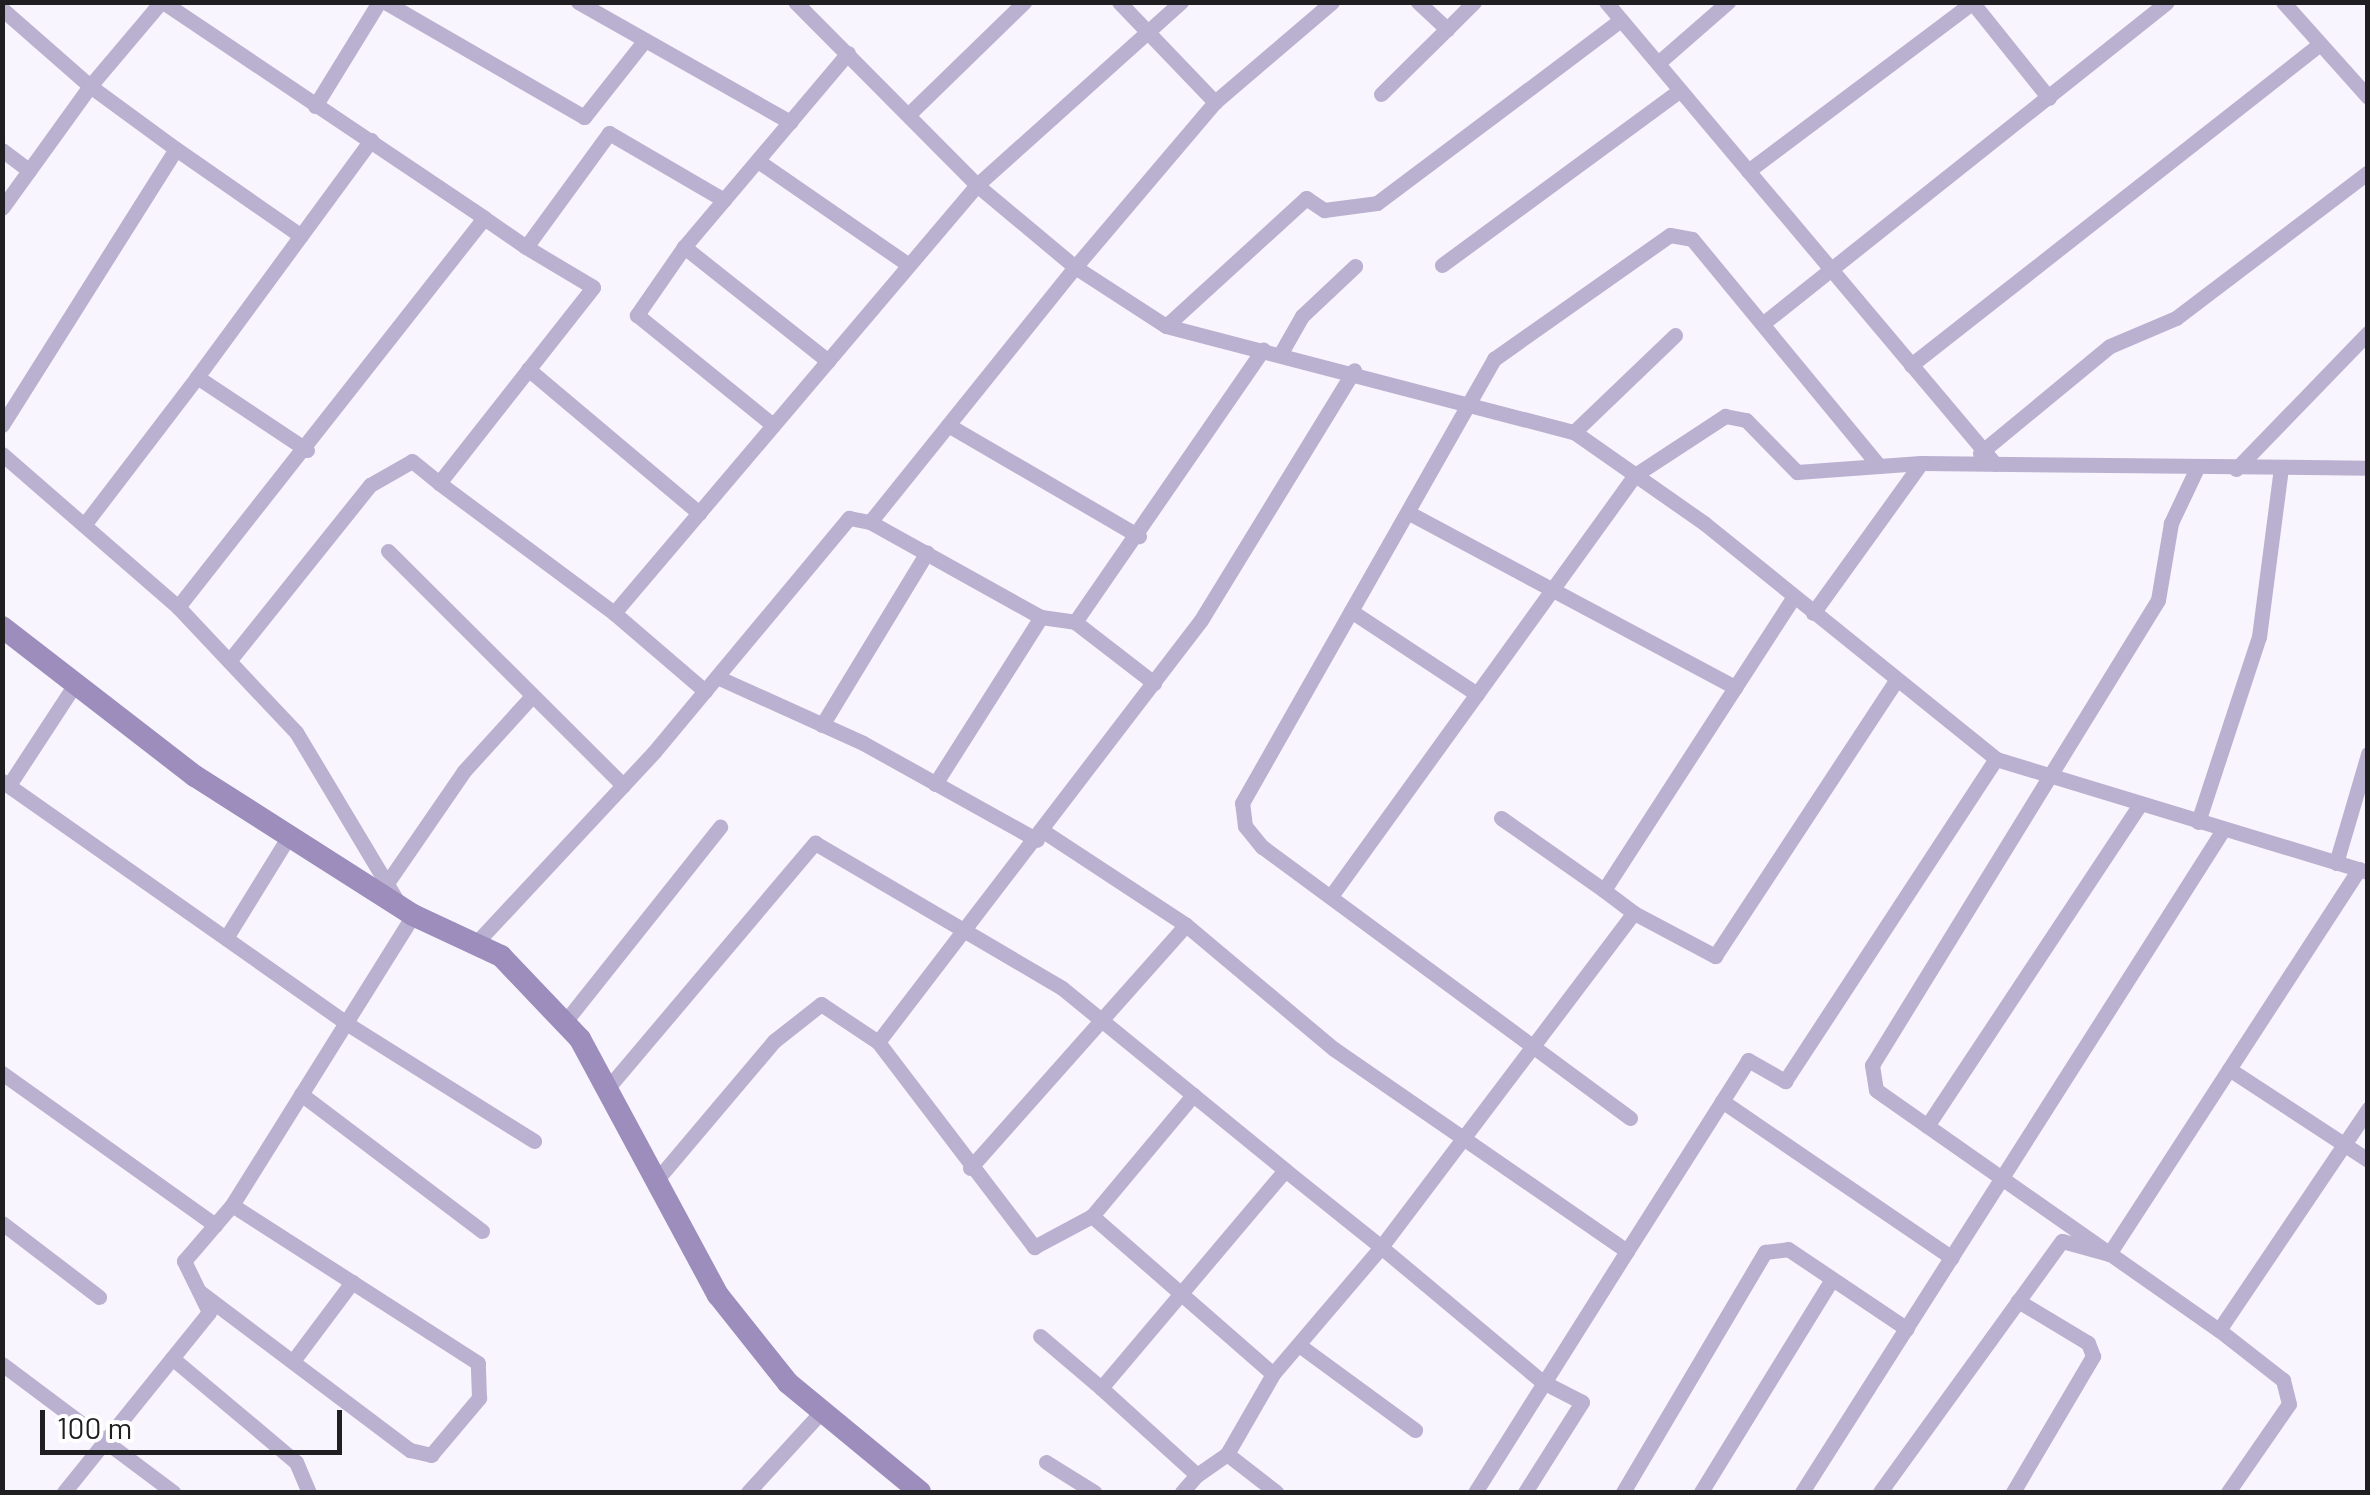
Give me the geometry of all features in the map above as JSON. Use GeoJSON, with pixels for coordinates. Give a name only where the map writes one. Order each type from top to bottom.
{"type":"FeatureCollection","features":[{"type":"Feature","properties":{"kind":"street"},"geometry":{"type":"LineString","coordinates":[[2,208],[90,86],[162,2],[185,9],[315,106],[526,247],[593,287],[439,482]]}},
{"type":"Feature","properties":{"kind":"street"},"geometry":{"type":"LineString","coordinates":[[315,106],[382,2],[724,200]]}},
{"type":"Feature","properties":{"kind":"street"},"geometry":{"type":"LineString","coordinates":[[578,2],[790,122]]}},
{"type":"Feature","properties":{"kind":"street"},"geometry":{"type":"LineString","coordinates":[[909,114],[1024,2]]}},
{"type":"Feature","properties":{"kind":"street"},"geometry":{"type":"LineString","coordinates":[[1119,2],[1215,102]]}},
{"type":"Feature","properties":{"kind":"street"},"geometry":{"type":"LineString","coordinates":[[614,612],[977,185],[1180,2]]}},
{"type":"Feature","properties":{"kind":"street"},"geometry":{"type":"LineString","coordinates":[[870,522],[1075,266],[1215,102],[1332,2]]}},
{"type":"Feature","properties":{"kind":"street"},"geometry":{"type":"LineString","coordinates":[[1418,2],[1447,29]]}},
{"type":"Feature","properties":{"kind":"street"},"geometry":{"type":"LineString","coordinates":[[1382,94],[1474,2]]}},
{"type":"Feature","properties":{"kind":"street"},"geometry":{"type":"LineString","coordinates":[[1606,2],[1995,464]]}},
{"type":"Feature","properties":{"kind":"street"},"geometry":{"type":"LineString","coordinates":[[1658,64],[1728,2]]}},
{"type":"Feature","properties":{"kind":"street"},"geometry":{"type":"LineString","coordinates":[[1766,321],[1833,272],[2166,2]]}},
{"type":"Feature","properties":{"kind":"street"},"geometry":{"type":"LineString","coordinates":[[1748,171],[1972,3],[2050,98]]}},
{"type":"Feature","properties":{"kind":"street"},"geometry":{"type":"LineString","coordinates":[[806,5],[977,185],[1075,266],[1166,326],[1354,370],[1574,432],[1897,678],[1996,759],[2363,870],[2109,1254]]}},
{"type":"Feature","properties":{"kind":"street"},"geometry":{"type":"LineString","coordinates":[[2294,6],[2320,44],[2368,97]]}},
{"type":"Feature","properties":{"kind":"street"},"geometry":{"type":"LineString","coordinates":[[2,9],[90,86],[301,236]]}},
{"type":"Feature","properties":{"kind":"street"},"geometry":{"type":"LineString","coordinates":[[1166,326],[1306,198],[1324,210],[1377,203],[1621,20]]}},
{"type":"Feature","properties":{"kind":"street"},"geometry":{"type":"LineString","coordinates":[[584,117],[645,40]]}},
{"type":"Feature","properties":{"kind":"street"},"geometry":{"type":"LineString","coordinates":[[1911,365],[2320,44]]}},
{"type":"Feature","properties":{"kind":"street"},"geometry":{"type":"LineString","coordinates":[[773,425],[637,315],[684,248],[848,52]]}},
{"type":"Feature","properties":{"kind":"street"},"geometry":{"type":"LineString","coordinates":[[1442,265],[1680,90]]}},
{"type":"Feature","properties":{"kind":"street"},"geometry":{"type":"LineString","coordinates":[[526,247],[609,133]]}},
{"type":"Feature","properties":{"kind":"street"},"geometry":{"type":"LineString","coordinates":[[84,525],[371,140]]}},
{"type":"Feature","properties":{"kind":"street"},"geometry":{"type":"LineString","coordinates":[[2,425],[176,149]]}},
{"type":"Feature","properties":{"kind":"street"},"geometry":{"type":"LineString","coordinates":[[2,150],[29,170]]}},
{"type":"Feature","properties":{"kind":"street"},"geometry":{"type":"LineString","coordinates":[[758,161],[909,265]]}},
{"type":"Feature","properties":{"kind":"street"},"geometry":{"type":"LineString","coordinates":[[1966,464],[1979,446],[2110,346],[2176,318],[2368,172]]}},
{"type":"Feature","properties":{"kind":"street"},"geometry":{"type":"LineString","coordinates":[[178,607],[306,450],[484,218]]}},
{"type":"Feature","properties":{"kind":"street"},"geometry":{"type":"LineString","coordinates":[[1630,1118],[1262,847],[1242,803],[1409,513],[1464,400],[1494,359],[1670,235],[1692,239],[1766,321],[1879,466]]}},
{"type":"Feature","properties":{"kind":"street"},"geometry":{"type":"LineString","coordinates":[[684,248],[828,361]]}},
{"type":"Feature","properties":{"kind":"street"},"geometry":{"type":"LineString","coordinates":[[1281,353],[1302,316],[1355,266]]}},
{"type":"Feature","properties":{"kind":"street"},"geometry":{"type":"LineString","coordinates":[[2236,468],[2368,333]]}},
{"type":"Feature","properties":{"kind":"street"},"geometry":{"type":"LineString","coordinates":[[1574,432],[1675,335]]}},
{"type":"Feature","properties":{"kind":"street"},"geometry":{"type":"LineString","coordinates":[[1075,622],[1139,536],[1263,349]]}},
{"type":"Feature","properties":{"kind":"street"},"geometry":{"type":"LineString","coordinates":[[528,369],[699,512]]}},
{"type":"Feature","properties":{"kind":"street"},"geometry":{"type":"LineString","coordinates":[[878,1042],[969,933],[1154,684],[1354,370]]}},
{"type":"Feature","properties":{"kind":"street"},"geometry":{"type":"LineString","coordinates":[[197,376],[306,450]]}},
{"type":"Feature","properties":{"kind":"street"},"geometry":{"type":"LineString","coordinates":[[1330,896],[1635,475],[1725,416],[1746,420],[1797,472],[1920,463],[2196,470],[2368,468]]}},
{"type":"Feature","properties":{"kind":"street"},"geometry":{"type":"LineString","coordinates":[[948,424],[1139,536]]}},
{"type":"Feature","properties":{"kind":"street"},"geometry":{"type":"LineString","coordinates":[[2,454],[178,607],[296,732],[386,883],[407,911]]}},
{"type":"Feature","properties":{"kind":"street"},"geometry":{"type":"LineString","coordinates":[[229,661],[370,485],[412,461],[614,612],[705,692]]}},
{"type":"Feature","properties":{"kind":"street"},"geometry":{"type":"LineString","coordinates":[[1813,613],[1920,463]]}},
{"type":"Feature","properties":{"kind":"street"},"geometry":{"type":"LineString","coordinates":[[2198,822],[2259,638],[2281,468]]}},
{"type":"Feature","properties":{"kind":"street"},"geometry":{"type":"LineString","coordinates":[[2196,470],[2171,523],[2158,600],[2057,775],[1872,1065],[1876,1090],[2219,1330],[2283,1380],[2290,1404],[2228,1492]]}},
{"type":"Feature","properties":{"kind":"street"},"geometry":{"type":"LineString","coordinates":[[1409,513],[1556,585],[1735,687]]}},
{"type":"Feature","properties":{"kind":"street"},"geometry":{"type":"LineString","coordinates":[[475,944],[624,785],[849,518],[870,522],[1041,617],[1075,622],[1154,684]]}},
{"type":"Feature","properties":{"kind":"street"},"geometry":{"type":"LineString","coordinates":[[388,551],[624,785]]}},
{"type":"Feature","properties":{"kind":"street"},"geometry":{"type":"LineString","coordinates":[[822,725],[927,552]]}},
{"type":"Feature","properties":{"kind":"street"},"geometry":{"type":"LineString","coordinates":[[1604,890],[1793,598]]}},
{"type":"Feature","properties":{"kind":"street"},"geometry":{"type":"LineString","coordinates":[[1351,611],[1477,694]]}},
{"type":"Feature","properties":{"kind":"street"},"geometry":{"type":"LineString","coordinates":[[935,784],[1041,617]]}},
{"type":"Feature","properties":{"kind":"street"},"geometry":{"type":"LineString","coordinates":[[2,628],[290,836],[407,911],[501,956],[564,1022],[606,1090],[718,1295],[822,1412],[920,1492]]}},
{"type":"Feature","properties":{"kind":"street"},"geometry":{"type":"LineString","coordinates":[[717,677],[822,725],[1040,836],[1186,924],[1334,1049],[1466,1133],[1627,1251]]}},
{"type":"Feature","properties":{"kind":"street"},"geometry":{"type":"LineString","coordinates":[[1500,818],[1634,913],[1715,956],[1897,678]]}},
{"type":"Feature","properties":{"kind":"street"},"geometry":{"type":"LineString","coordinates":[[75,684],[6,783],[346,1023],[534,1141]]}},
{"type":"Feature","properties":{"kind":"street"},"geometry":{"type":"LineString","coordinates":[[386,883],[464,772],[531,697]]}},
{"type":"Feature","properties":{"kind":"street"},"geometry":{"type":"LineString","coordinates":[[2336,863],[2368,754]]}},
{"type":"Feature","properties":{"kind":"street"},"geometry":{"type":"LineString","coordinates":[[1475,1492],[1541,1381],[1748,1060],[1785,1082],[1996,759]]}},
{"type":"Feature","properties":{"kind":"street"},"geometry":{"type":"LineString","coordinates":[[1927,1126],[2140,803]]}},
{"type":"Feature","properties":{"kind":"street"},"geometry":{"type":"LineString","coordinates":[[564,1022],[720,827]]}},
{"type":"Feature","properties":{"kind":"street"},"geometry":{"type":"LineString","coordinates":[[1802,1492],[2222,830]]}},
{"type":"Feature","properties":{"kind":"street"},"geometry":{"type":"LineString","coordinates":[[226,938],[290,836]]}},
{"type":"Feature","properties":{"kind":"street"},"geometry":{"type":"LineString","coordinates":[[606,1090],[815,842],[969,933],[1102,1020],[1541,1381],[1582,1402],[1525,1492]]}},
{"type":"Feature","properties":{"kind":"street"},"geometry":{"type":"LineString","coordinates":[[64,1492],[209,1312],[184,1262],[232,1205],[346,1023],[407,911]]}},
{"type":"Feature","properties":{"kind":"street"},"geometry":{"type":"LineString","coordinates":[[1182,1492],[1197,1475],[1227,1454],[1273,1374],[1303,1348],[1634,913]]}},
{"type":"Feature","properties":{"kind":"street"},"geometry":{"type":"LineString","coordinates":[[970,1168],[1186,924]]}},
{"type":"Feature","properties":{"kind":"street"},"geometry":{"type":"LineString","coordinates":[[654,1183],[774,1041],[821,1004],[878,1042],[970,1168],[1034,1246],[1092,1216],[1192,1095]]}},
{"type":"Feature","properties":{"kind":"street"},"geometry":{"type":"LineString","coordinates":[[2229,1068],[2368,1160]]}},
{"type":"Feature","properties":{"kind":"street"},"geometry":{"type":"LineString","coordinates":[[2,1073],[216,1225]]}},
{"type":"Feature","properties":{"kind":"street"},"geometry":{"type":"LineString","coordinates":[[302,1094],[482,1231]]}},
{"type":"Feature","properties":{"kind":"street"},"geometry":{"type":"LineString","coordinates":[[1722,1101],[1952,1258]]}},
{"type":"Feature","properties":{"kind":"street"},"geometry":{"type":"LineString","coordinates":[[2219,1330],[2368,1108]]}},
{"type":"Feature","properties":{"kind":"street"},"geometry":{"type":"LineString","coordinates":[[1102,1388],[1284,1170]]}},
{"type":"Feature","properties":{"kind":"street"},"geometry":{"type":"LineString","coordinates":[[198,1290],[410,1450],[431,1454],[480,1398],[478,1363],[232,1205]]}},
{"type":"Feature","properties":{"kind":"street"},"geometry":{"type":"LineString","coordinates":[[1092,1216],[1178,1296],[1273,1374]]}},
{"type":"Feature","properties":{"kind":"street"},"geometry":{"type":"LineString","coordinates":[[2,1223],[99,1296]]}},
{"type":"Feature","properties":{"kind":"street"},"geometry":{"type":"LineString","coordinates":[[1880,1492],[2062,1242],[2109,1254]]}},
{"type":"Feature","properties":{"kind":"street"},"geometry":{"type":"LineString","coordinates":[[1623,1492],[1765,1252],[1788,1249],[1907,1330]]}},
{"type":"Feature","properties":{"kind":"street"},"geometry":{"type":"LineString","coordinates":[[1701,1492],[1832,1279]]}},
{"type":"Feature","properties":{"kind":"street"},"geometry":{"type":"LineString","coordinates":[[292,1362],[352,1282]]}},
{"type":"Feature","properties":{"kind":"street"},"geometry":{"type":"LineString","coordinates":[[2013,1492],[2093,1356],[2088,1343],[2018,1301]]}},
{"type":"Feature","properties":{"kind":"street"},"geometry":{"type":"LineString","coordinates":[[1040,1336],[1197,1475]]}},
{"type":"Feature","properties":{"kind":"street"},"geometry":{"type":"LineString","coordinates":[[1303,1348],[1415,1430]]}},
{"type":"Feature","properties":{"kind":"street"},"geometry":{"type":"LineString","coordinates":[[172,1358],[296,1462],[310,1492]]}},
{"type":"Feature","properties":{"kind":"street"},"geometry":{"type":"LineString","coordinates":[[2,1364],[173,1492]]}},
{"type":"Feature","properties":{"kind":"street"},"geometry":{"type":"LineString","coordinates":[[748,1492],[822,1412]]}},
{"type":"Feature","properties":{"kind":"street"},"geometry":{"type":"LineString","coordinates":[[1227,1454],[1276,1492]]}},
{"type":"Feature","properties":{"kind":"street"},"geometry":{"type":"LineString","coordinates":[[1046,1462],[1094,1492]]}}]}
